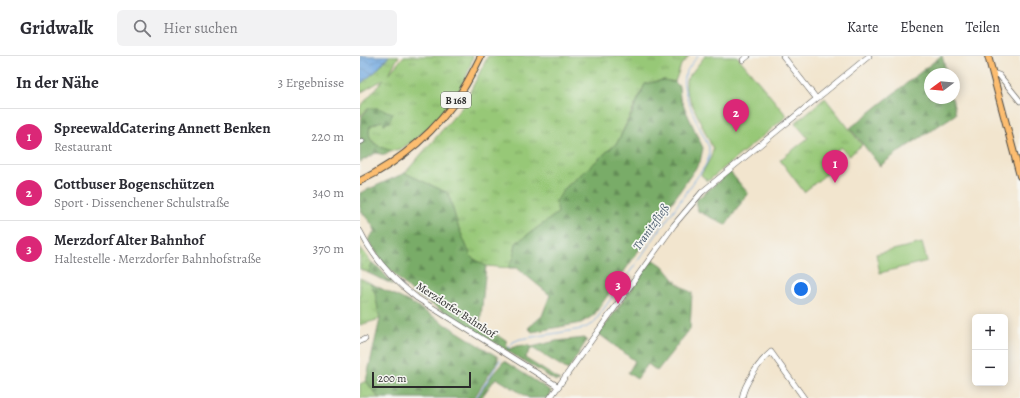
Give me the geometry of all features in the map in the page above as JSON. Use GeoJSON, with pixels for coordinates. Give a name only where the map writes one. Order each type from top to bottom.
{"type":"FeatureCollection","features":[{"type":"Feature","properties":{"kind":"main road","name":"B 168"},"geometry":{"type":"LineString","coordinates":[[360,182],[376,174],[401,157],[436,126],[462,92],[482,56]]}},
{"type":"Feature","properties":{"kind":"main road"},"geometry":{"type":"LineString","coordinates":[[988,56],[1020,176]]}},
{"type":"Feature","properties":{"kind":"street"},"geometry":{"type":"LineString","coordinates":[[743,60],[748,56]]}},
{"type":"Feature","properties":{"kind":"street"},"geometry":{"type":"LineString","coordinates":[[782,56],[816,98]]}},
{"type":"Feature","properties":{"kind":"street"},"geometry":{"type":"LineString","coordinates":[[550,398],[667,235],[694,200],[816,98],[869,56]]}},
{"type":"Feature","properties":{"kind":"street"},"geometry":{"type":"LineString","coordinates":[[993,73],[999,75],[1020,102]]}},
{"type":"Feature","properties":{"kind":"street","name":"Merzdorfer Bahnhof"},"geometry":{"type":"LineString","coordinates":[[360,231],[376,259],[403,288],[559,386]]}},
{"type":"Feature","properties":{"kind":"street"},"geometry":{"type":"LineString","coordinates":[[742,398],[742,393],[757,368],[771,352],[804,398]]}},
{"type":"Feature","properties":{"kind":"green space"},"geometry":{"type":"Polygon","coordinates":[[[389,56],[399,56],[388,75],[404,56],[473,56],[463,84],[438,118],[410,143],[400,149],[392,151],[381,148],[377,145],[370,138],[369,131],[370,126],[381,121],[384,124],[389,122],[392,113],[369,108],[360,116],[360,107],[384,79],[360,93],[360,84],[375,72],[389,56]]]}},
{"type":"Feature","properties":{"kind":"green space"},"geometry":{"type":"Polygon","coordinates":[[[488,56],[689,56],[681,65],[675,82],[664,80],[645,84],[617,143],[564,189],[558,213],[516,243],[514,258],[508,268],[486,266],[471,257],[458,226],[448,193],[405,173],[463,106],[488,56]]]}},
{"type":"Feature","properties":{"kind":"green space"},"geometry":{"type":"Polygon","coordinates":[[[705,56],[737,56],[787,116],[708,181],[701,175],[711,157],[713,149],[686,91],[686,80],[705,56]]]}},
{"type":"Feature","properties":{"kind":"green space"},"geometry":{"type":"Polygon","coordinates":[[[941,56],[942,56],[945,68],[926,68],[941,56]]]}},
{"type":"Feature","properties":{"kind":"green space"},"geometry":{"type":"Polygon","coordinates":[[[924,69],[924,104],[954,104],[956,114],[880,166],[850,128],[924,69]]]}},
{"type":"Feature","properties":{"kind":"green space"},"geometry":{"type":"Polygon","coordinates":[[[664,80],[675,82],[679,86],[680,98],[703,148],[700,162],[594,315],[581,323],[532,332],[528,328],[542,316],[550,295],[517,268],[508,268],[514,258],[516,243],[558,213],[556,202],[564,189],[617,143],[645,84],[664,80]]]}},
{"type":"Feature","properties":{"kind":"green space"},"geometry":{"type":"Polygon","coordinates":[[[825,98],[862,145],[849,156],[841,147],[828,158],[835,167],[804,192],[780,160],[808,138],[795,123],[825,98]]]}},
{"type":"Feature","properties":{"kind":"green space"},"geometry":{"type":"Polygon","coordinates":[[[369,108],[377,108],[393,113],[389,122],[384,124],[381,121],[370,126],[369,132],[371,140],[374,143],[392,151],[385,155],[376,153],[360,162],[360,126],[362,116],[369,108]]]}},
{"type":"Feature","properties":{"kind":"green space"},"geometry":{"type":"Polygon","coordinates":[[[730,172],[748,193],[726,225],[698,211],[696,200],[730,172]]]}},
{"type":"Feature","properties":{"kind":"green space"},"geometry":{"type":"Polygon","coordinates":[[[405,173],[448,193],[458,226],[471,257],[486,266],[480,326],[506,340],[507,347],[511,349],[518,346],[527,345],[532,347],[556,341],[585,338],[587,340],[568,370],[532,348],[525,358],[560,380],[556,381],[412,292],[383,263],[368,240],[375,231],[360,207],[360,193],[405,173]]]}},
{"type":"Feature","properties":{"kind":"green space"},"geometry":{"type":"Polygon","coordinates":[[[922,243],[927,261],[880,273],[876,254],[922,243]]]}},
{"type":"Feature","properties":{"kind":"green space"},"geometry":{"type":"Polygon","coordinates":[[[360,247],[372,263],[368,273],[360,269],[360,247]]]}},
{"type":"Feature","properties":{"kind":"green space"},"geometry":{"type":"Polygon","coordinates":[[[653,259],[663,266],[677,283],[692,293],[690,329],[657,371],[648,364],[637,379],[628,373],[635,361],[599,334],[653,259]]]}},
{"type":"Feature","properties":{"kind":"green space"},"geometry":{"type":"Polygon","coordinates":[[[372,263],[377,266],[394,285],[368,273],[372,263]]]}},
{"type":"Feature","properties":{"kind":"green space"},"geometry":{"type":"Polygon","coordinates":[[[360,278],[370,283],[375,292],[380,319],[360,325],[360,278]]]}},
{"type":"Feature","properties":{"kind":"green space"},"geometry":{"type":"Polygon","coordinates":[[[370,283],[413,304],[498,357],[498,361],[474,398],[379,398],[366,381],[380,319],[375,293],[370,283]]]}},
{"type":"Feature","properties":{"kind":"green space"},"geometry":{"type":"Polygon","coordinates":[[[504,361],[551,391],[548,398],[529,398],[496,378],[481,398],[477,398],[492,375],[504,361]]]}},
{"type":"Feature","properties":{"kind":"green space"},"geometry":{"type":"Polygon","coordinates":[[[366,381],[379,398],[360,398],[360,384],[366,381]]]}},
{"type":"Feature","properties":{"kind":"water"},"geometry":{"type":"Polygon","coordinates":[[[360,56],[389,56],[375,72],[360,84],[360,56]]]}},
{"type":"Feature","properties":{"kind":"waterway","name":"Tranitzfließ"},"geometry":{"type":"LineString","coordinates":[[509,348],[513,342],[520,339],[582,329],[593,324],[705,166],[709,157],[709,147],[692,112],[685,92],[684,83],[684,77],[687,71],[698,56]]}},
{"type":"Feature","properties":{"kind":"waterway","name":"Tranitzfließ"},"geometry":{"type":"LineString","coordinates":[[476,398],[501,359]]}},
{"type":"Feature","properties":{"kind":"place","name":"Cottbuser Bogenschützen"},"geometry":{"type":"Point","coordinates":[736,132]}},
{"type":"Feature","properties":{"kind":"place","name":"SpreewaldCatering Annett Benken"},"geometry":{"type":"Point","coordinates":[835,183]}},
{"type":"Feature","properties":{"kind":"place","name":"Merzdorf Alter Bahnhof"},"geometry":{"type":"Point","coordinates":[618,304]}}]}
